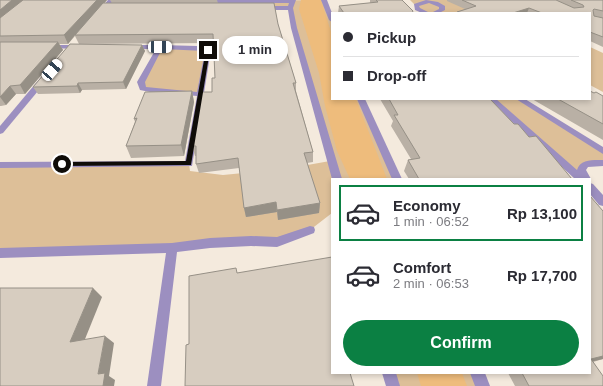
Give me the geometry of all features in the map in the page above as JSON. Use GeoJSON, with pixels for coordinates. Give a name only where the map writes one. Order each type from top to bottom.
{"type":"FeatureCollection","features":[{"type":"Feature","properties":{"kind":"street"},"geometry":{"type":"LineString","coordinates":[[324,0],[331,18]]}},
{"type":"Feature","properties":{"kind":"street"},"geometry":{"type":"LineString","coordinates":[[196,2],[228,1],[291,3]]}},
{"type":"Feature","properties":{"kind":"street"},"geometry":{"type":"LineString","coordinates":[[225,8],[228,1]]}},
{"type":"Feature","properties":{"kind":"street"},"geometry":{"type":"LineString","coordinates":[[424,12],[416,9],[416,5],[426,2],[439,4],[442,6],[442,10],[437,12]]}},
{"type":"Feature","properties":{"kind":"street"},"geometry":{"type":"LineString","coordinates":[[256,8],[291,3]]}},
{"type":"Feature","properties":{"kind":"street"},"geometry":{"type":"LineString","coordinates":[[291,3],[313,98],[337,178]]}},
{"type":"Feature","properties":{"kind":"street"},"geometry":{"type":"LineString","coordinates":[[95,20],[111,4]]}},
{"type":"Feature","properties":{"kind":"street"},"geometry":{"type":"LineString","coordinates":[[40,47],[86,47]]}},
{"type":"Feature","properties":{"kind":"street"},"geometry":{"type":"LineString","coordinates":[[0,165],[189,164],[208,50],[197,48],[123,47]]}},
{"type":"Feature","properties":{"kind":"street"},"geometry":{"type":"LineString","coordinates":[[160,47],[141,82],[143,88],[150,90],[200,94]]}},
{"type":"Feature","properties":{"kind":"street"},"geometry":{"type":"LineString","coordinates":[[0,131],[48,75]]}},
{"type":"Feature","properties":{"kind":"street"},"geometry":{"type":"LineString","coordinates":[[361,100],[396,178]]}},
{"type":"Feature","properties":{"kind":"street"},"geometry":{"type":"LineString","coordinates":[[492,100],[580,178]]}},
{"type":"Feature","properties":{"kind":"street"},"geometry":{"type":"LineString","coordinates":[[522,100],[603,151]]}},
{"type":"Feature","properties":{"kind":"street"},"geometry":{"type":"LineString","coordinates":[[585,178],[581,170],[586,164],[603,163]]}},
{"type":"Feature","properties":{"kind":"street"},"geometry":{"type":"LineString","coordinates":[[591,188],[603,202]]}},
{"type":"Feature","properties":{"kind":"street"},"geometry":{"type":"LineString","coordinates":[[0,253],[172,248],[210,243],[251,241],[277,242],[310,230]]}},
{"type":"Feature","properties":{"kind":"street"},"geometry":{"type":"LineString","coordinates":[[154,386],[172,248]]}},
{"type":"Feature","properties":{"kind":"street"},"geometry":{"type":"LineString","coordinates":[[390,374],[393,386]]}},
{"type":"Feature","properties":{"kind":"street"},"geometry":{"type":"LineString","coordinates":[[477,374],[483,386]]}},
{"type":"Feature","properties":{"kind":"shaded area"},"geometry":{"type":"Polygon","coordinates":[[[301,0],[321,0],[331,32],[331,100],[356,100],[387,178],[350,178],[337,151],[325,106],[319,73],[299,9],[301,0]]]}},
{"type":"Feature","properties":{"kind":"shaded area"},"geometry":{"type":"Polygon","coordinates":[[[324,0],[331,18],[331,100],[361,100],[397,178],[331,178],[331,214],[310,230],[277,242],[0,253],[0,165],[189,164],[190,171],[223,175],[285,169],[330,161],[289,9],[104,8],[110,2],[324,0]]]}},
{"type":"Feature","properties":{"kind":"shaded area"},"geometry":{"type":"Polygon","coordinates":[[[410,0],[483,0],[511,12],[424,12],[410,0]]]}},
{"type":"Feature","properties":{"kind":"shaded area"},"geometry":{"type":"Polygon","coordinates":[[[160,47],[208,50],[200,94],[143,88],[141,82],[160,47]]]}},
{"type":"Feature","properties":{"kind":"shaded area"},"geometry":{"type":"Polygon","coordinates":[[[591,47],[603,53],[603,92],[591,86],[591,47]]]}},
{"type":"Feature","properties":{"kind":"shaded area"},"geometry":{"type":"Polygon","coordinates":[[[492,100],[522,100],[603,151],[603,163],[585,164],[585,178],[492,100]]]}},
{"type":"Feature","properties":{"kind":"shaded area"},"geometry":{"type":"Polygon","coordinates":[[[389,374],[477,374],[483,386],[393,386],[389,374]]]}},
{"type":"Feature","properties":{"kind":"shaded area"},"geometry":{"type":"Polygon","coordinates":[[[417,374],[462,374],[467,386],[421,386],[417,374]]]}},
{"type":"Feature","properties":{"kind":"building"},"geometry":{"type":"Polygon","coordinates":[[[0,0],[12,0],[0,10],[0,0]]]}},
{"type":"Feature","properties":{"kind":"building"},"geometry":{"type":"Polygon","coordinates":[[[23,0],[97,0],[64,35],[0,36],[0,18],[23,0]]]}},
{"type":"Feature","properties":{"kind":"building"},"geometry":{"type":"Polygon","coordinates":[[[376,0],[402,0],[413,11],[343,12],[339,6],[378,2],[376,0]]]}},
{"type":"Feature","properties":{"kind":"building"},"geometry":{"type":"Polygon","coordinates":[[[462,0],[556,0],[574,8],[584,7],[583,5],[571,0],[603,0],[603,11],[593,10],[594,16],[603,18],[603,37],[591,32],[591,12],[539,12],[529,8],[516,12],[457,12],[476,6],[462,0]]]}},
{"type":"Feature","properties":{"kind":"building"},"geometry":{"type":"Polygon","coordinates":[[[103,3],[274,3],[278,24],[296,83],[293,83],[313,152],[304,153],[320,203],[277,210],[276,202],[244,208],[238,158],[196,164],[196,146],[192,146],[201,92],[212,92],[212,78],[215,78],[213,34],[75,35],[103,3]]]}},
{"type":"Feature","properties":{"kind":"building"},"geometry":{"type":"Polygon","coordinates":[[[0,42],[58,42],[20,85],[10,86],[0,97],[0,42]]]}},
{"type":"Feature","properties":{"kind":"building"},"geometry":{"type":"Polygon","coordinates":[[[70,44],[142,45],[123,82],[78,83],[77,86],[33,87],[70,44]]]}},
{"type":"Feature","properties":{"kind":"building"},"geometry":{"type":"Polygon","coordinates":[[[192,91],[181,145],[126,146],[137,118],[134,119],[145,92],[192,91]]]}},
{"type":"Feature","properties":{"kind":"building"},"geometry":{"type":"Polygon","coordinates":[[[591,92],[596,92],[603,96],[603,124],[560,100],[591,100],[591,92]]]}},
{"type":"Feature","properties":{"kind":"building"},"geometry":{"type":"Polygon","coordinates":[[[390,100],[491,100],[514,124],[518,124],[529,137],[536,136],[571,178],[418,178],[408,160],[420,158],[394,115],[398,115],[390,100]]]}},
{"type":"Feature","properties":{"kind":"building"},"geometry":{"type":"Polygon","coordinates":[[[591,197],[603,211],[603,356],[591,359],[591,197]]]}},
{"type":"Feature","properties":{"kind":"building"},"geometry":{"type":"Polygon","coordinates":[[[331,257],[331,374],[350,374],[354,386],[185,386],[186,345],[189,344],[189,276],[236,268],[237,273],[331,257]]]}},
{"type":"Feature","properties":{"kind":"building"},"geometry":{"type":"Polygon","coordinates":[[[0,288],[93,288],[70,342],[105,336],[98,374],[105,373],[103,386],[0,386],[0,288]]]}},
{"type":"Feature","properties":{"kind":"building"},"geometry":{"type":"Polygon","coordinates":[[[591,359],[603,376],[603,386],[529,386],[523,374],[591,374],[591,359]]]}},
{"type":"Feature","properties":{"kind":"route"},"geometry":{"type":"LineString","coordinates":[[62,164],[189,164],[208,50]]}}]}
